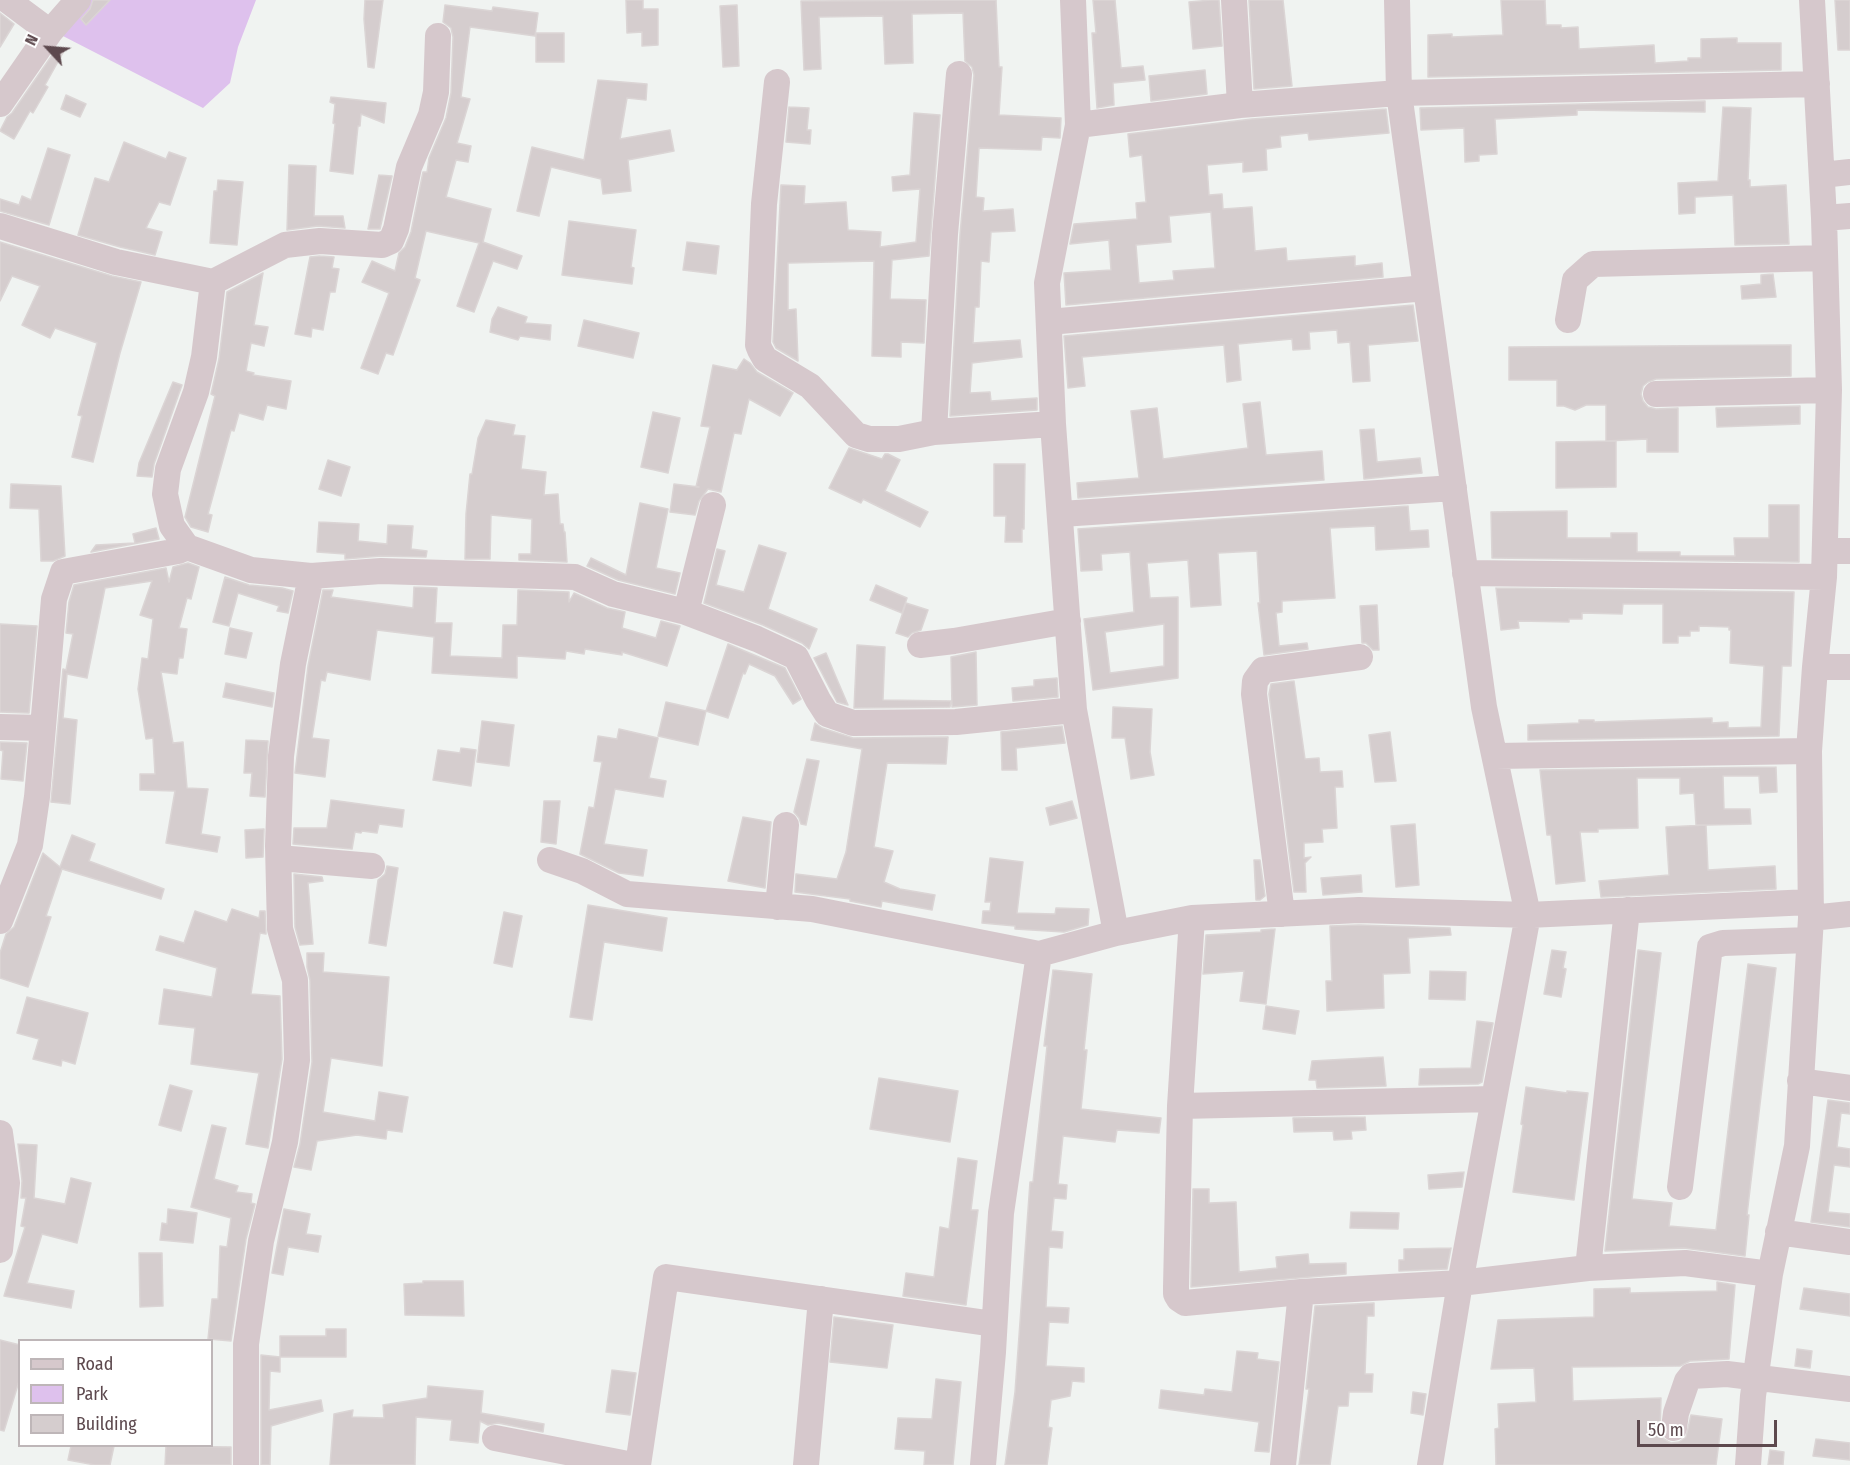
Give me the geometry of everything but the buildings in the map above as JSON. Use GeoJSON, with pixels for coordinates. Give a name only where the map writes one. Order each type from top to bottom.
{"type":"FeatureCollection","features":[{"type":"Feature","properties":{"kind":"street"},"geometry":{"type":"LineString","coordinates":[[7,0],[50,32]]}},
{"type":"Feature","properties":{"kind":"street"},"geometry":{"type":"LineString","coordinates":[[0,104],[50,32],[78,0]]}},
{"type":"Feature","properties":{"kind":"street"},"geometry":{"type":"LineString","coordinates":[[1073,0],[1078,125],[1047,283],[1053,424],[1074,710],[1116,933]]}},
{"type":"Feature","properties":{"kind":"street"},"geometry":{"type":"LineString","coordinates":[[1234,0],[1240,105]]}},
{"type":"Feature","properties":{"kind":"street"},"geometry":{"type":"LineString","coordinates":[[1397,0],[1399,93],[1484,707],[1528,915],[1460,1283],[1430,1465]]}},
{"type":"Feature","properties":{"kind":"street"},"geometry":{"type":"LineString","coordinates":[[1748,1465],[1755,1377],[1770,1274],[1797,1146],[1810,920],[1809,751],[1824,577],[1837,551],[1824,218],[1812,0]]}},
{"type":"Feature","properties":{"kind":"street"},"geometry":{"type":"LineString","coordinates":[[0,226],[116,262],[213,282],[285,245],[320,241],[382,244],[391,241],[396,229],[409,167],[431,115],[436,92],[438,36]]}},
{"type":"Feature","properties":{"kind":"street"},"geometry":{"type":"LineString","coordinates":[[934,432],[945,234],[959,74]]}},
{"type":"Feature","properties":{"kind":"street"},"geometry":{"type":"LineString","coordinates":[[777,82],[764,204],[758,334],[760,350],[765,358],[810,386],[856,435],[869,439],[899,439],[934,432],[1053,424]]}},
{"type":"Feature","properties":{"kind":"street"},"geometry":{"type":"LineString","coordinates":[[1078,125],[1240,105],[1399,93],[1817,84]]}},
{"type":"Feature","properties":{"kind":"street"},"geometry":{"type":"LineString","coordinates":[[1822,174],[1850,172]]}},
{"type":"Feature","properties":{"kind":"street"},"geometry":{"type":"LineString","coordinates":[[1824,218],[1850,216]]}},
{"type":"Feature","properties":{"kind":"street"},"geometry":{"type":"LineString","coordinates":[[1568,320],[1575,280],[1593,264],[1825,258]]}},
{"type":"Feature","properties":{"kind":"street"},"geometry":{"type":"LineString","coordinates":[[213,282],[204,357],[196,392],[168,469],[165,494],[172,526],[187,547],[251,570],[311,576],[381,571],[575,577],[613,594],[686,612],[758,639],[796,657],[827,714],[854,723],[956,722],[1074,710]]}},
{"type":"Feature","properties":{"kind":"street"},"geometry":{"type":"LineString","coordinates":[[1049,322],[1426,288]]}},
{"type":"Feature","properties":{"kind":"street"},"geometry":{"type":"LineString","coordinates":[[1656,394],[1829,390]]}},
{"type":"Feature","properties":{"kind":"street"},"geometry":{"type":"LineString","coordinates":[[1060,514],[1454,488]]}},
{"type":"Feature","properties":{"kind":"street"},"geometry":{"type":"LineString","coordinates":[[686,612],[713,505]]}},
{"type":"Feature","properties":{"kind":"street"},"geometry":{"type":"LineString","coordinates":[[0,921],[30,845],[37,797],[54,599],[63,572],[178,551],[187,547]]}},
{"type":"Feature","properties":{"kind":"street"},"geometry":{"type":"LineString","coordinates":[[1465,573],[1824,577]]}},
{"type":"Feature","properties":{"kind":"street"},"geometry":{"type":"LineString","coordinates":[[246,1465],[246,1344],[261,1241],[285,1142],[297,1060],[295,980],[280,929],[281,756],[293,664],[311,576]]}},
{"type":"Feature","properties":{"kind":"street"},"geometry":{"type":"LineString","coordinates":[[920,645],[1068,621]]}},
{"type":"Feature","properties":{"kind":"street"},"geometry":{"type":"LineString","coordinates":[[1282,914],[1254,694],[1255,681],[1263,670],[1271,668],[1360,657]]}},
{"type":"Feature","properties":{"kind":"street"},"geometry":{"type":"LineString","coordinates":[[1815,667],[1850,667]]}},
{"type":"Feature","properties":{"kind":"street"},"geometry":{"type":"LineString","coordinates":[[0,728],[43,728]]}},
{"type":"Feature","properties":{"kind":"street"},"geometry":{"type":"LineString","coordinates":[[1496,756],[1809,751]]}},
{"type":"Feature","properties":{"kind":"street"},"geometry":{"type":"LineString","coordinates":[[778,907],[786,825]]}},
{"type":"Feature","properties":{"kind":"street"},"geometry":{"type":"LineString","coordinates":[[279,858],[372,866]]}},
{"type":"Feature","properties":{"kind":"street"},"geometry":{"type":"LineString","coordinates":[[550,860],[582,871],[627,894],[812,909],[1039,954],[1116,933],[1192,918],[1359,910],[1528,915],[1627,910],[1810,920]]}},
{"type":"Feature","properties":{"kind":"street"},"geometry":{"type":"LineString","coordinates":[[1588,1268],[1627,910]]}},
{"type":"Feature","properties":{"kind":"street"},"geometry":{"type":"LineString","coordinates":[[1680,1187],[1710,946],[1810,920],[1850,914]]}},
{"type":"Feature","properties":{"kind":"street"},"geometry":{"type":"LineString","coordinates":[[1192,918],[1180,1106],[1176,1287],[1176,1294],[1185,1303],[1301,1292],[1460,1283],[1588,1268],[1685,1263],[1770,1274]]}},
{"type":"Feature","properties":{"kind":"street"},"geometry":{"type":"LineString","coordinates":[[983,1465],[1000,1213],[1039,954]]}},
{"type":"Feature","properties":{"kind":"street"},"geometry":{"type":"LineString","coordinates":[[1800,1081],[1850,1088]]}},
{"type":"Feature","properties":{"kind":"street"},"geometry":{"type":"LineString","coordinates":[[1180,1106],[1494,1099]]}},
{"type":"Feature","properties":{"kind":"street"},"geometry":{"type":"LineString","coordinates":[[0,1133],[7,1183],[0,1247]]}},
{"type":"Feature","properties":{"kind":"street"},"geometry":{"type":"LineString","coordinates":[[1778,1232],[1850,1242]]}},
{"type":"Feature","properties":{"kind":"street"},"geometry":{"type":"LineString","coordinates":[[638,1465],[666,1278],[994,1324]]}},
{"type":"Feature","properties":{"kind":"street"},"geometry":{"type":"LineString","coordinates":[[1283,1465],[1301,1292]]}},
{"type":"Feature","properties":{"kind":"street"},"geometry":{"type":"LineString","coordinates":[[806,1465],[821,1299]]}},
{"type":"Feature","properties":{"kind":"street"},"geometry":{"type":"LineString","coordinates":[[1674,1428],[1676,1413],[1687,1381],[1691,1376],[1726,1374],[1850,1389]]}},
{"type":"Feature","properties":{"kind":"street"},"geometry":{"type":"LineString","coordinates":[[495,1438],[633,1465]]}},
{"type":"Feature","properties":{"kind":"green space"},"geometry":{"type":"Polygon","coordinates":[[[90,0],[256,0],[238,47],[230,83],[203,108],[61,35],[90,0]]]}}]}
